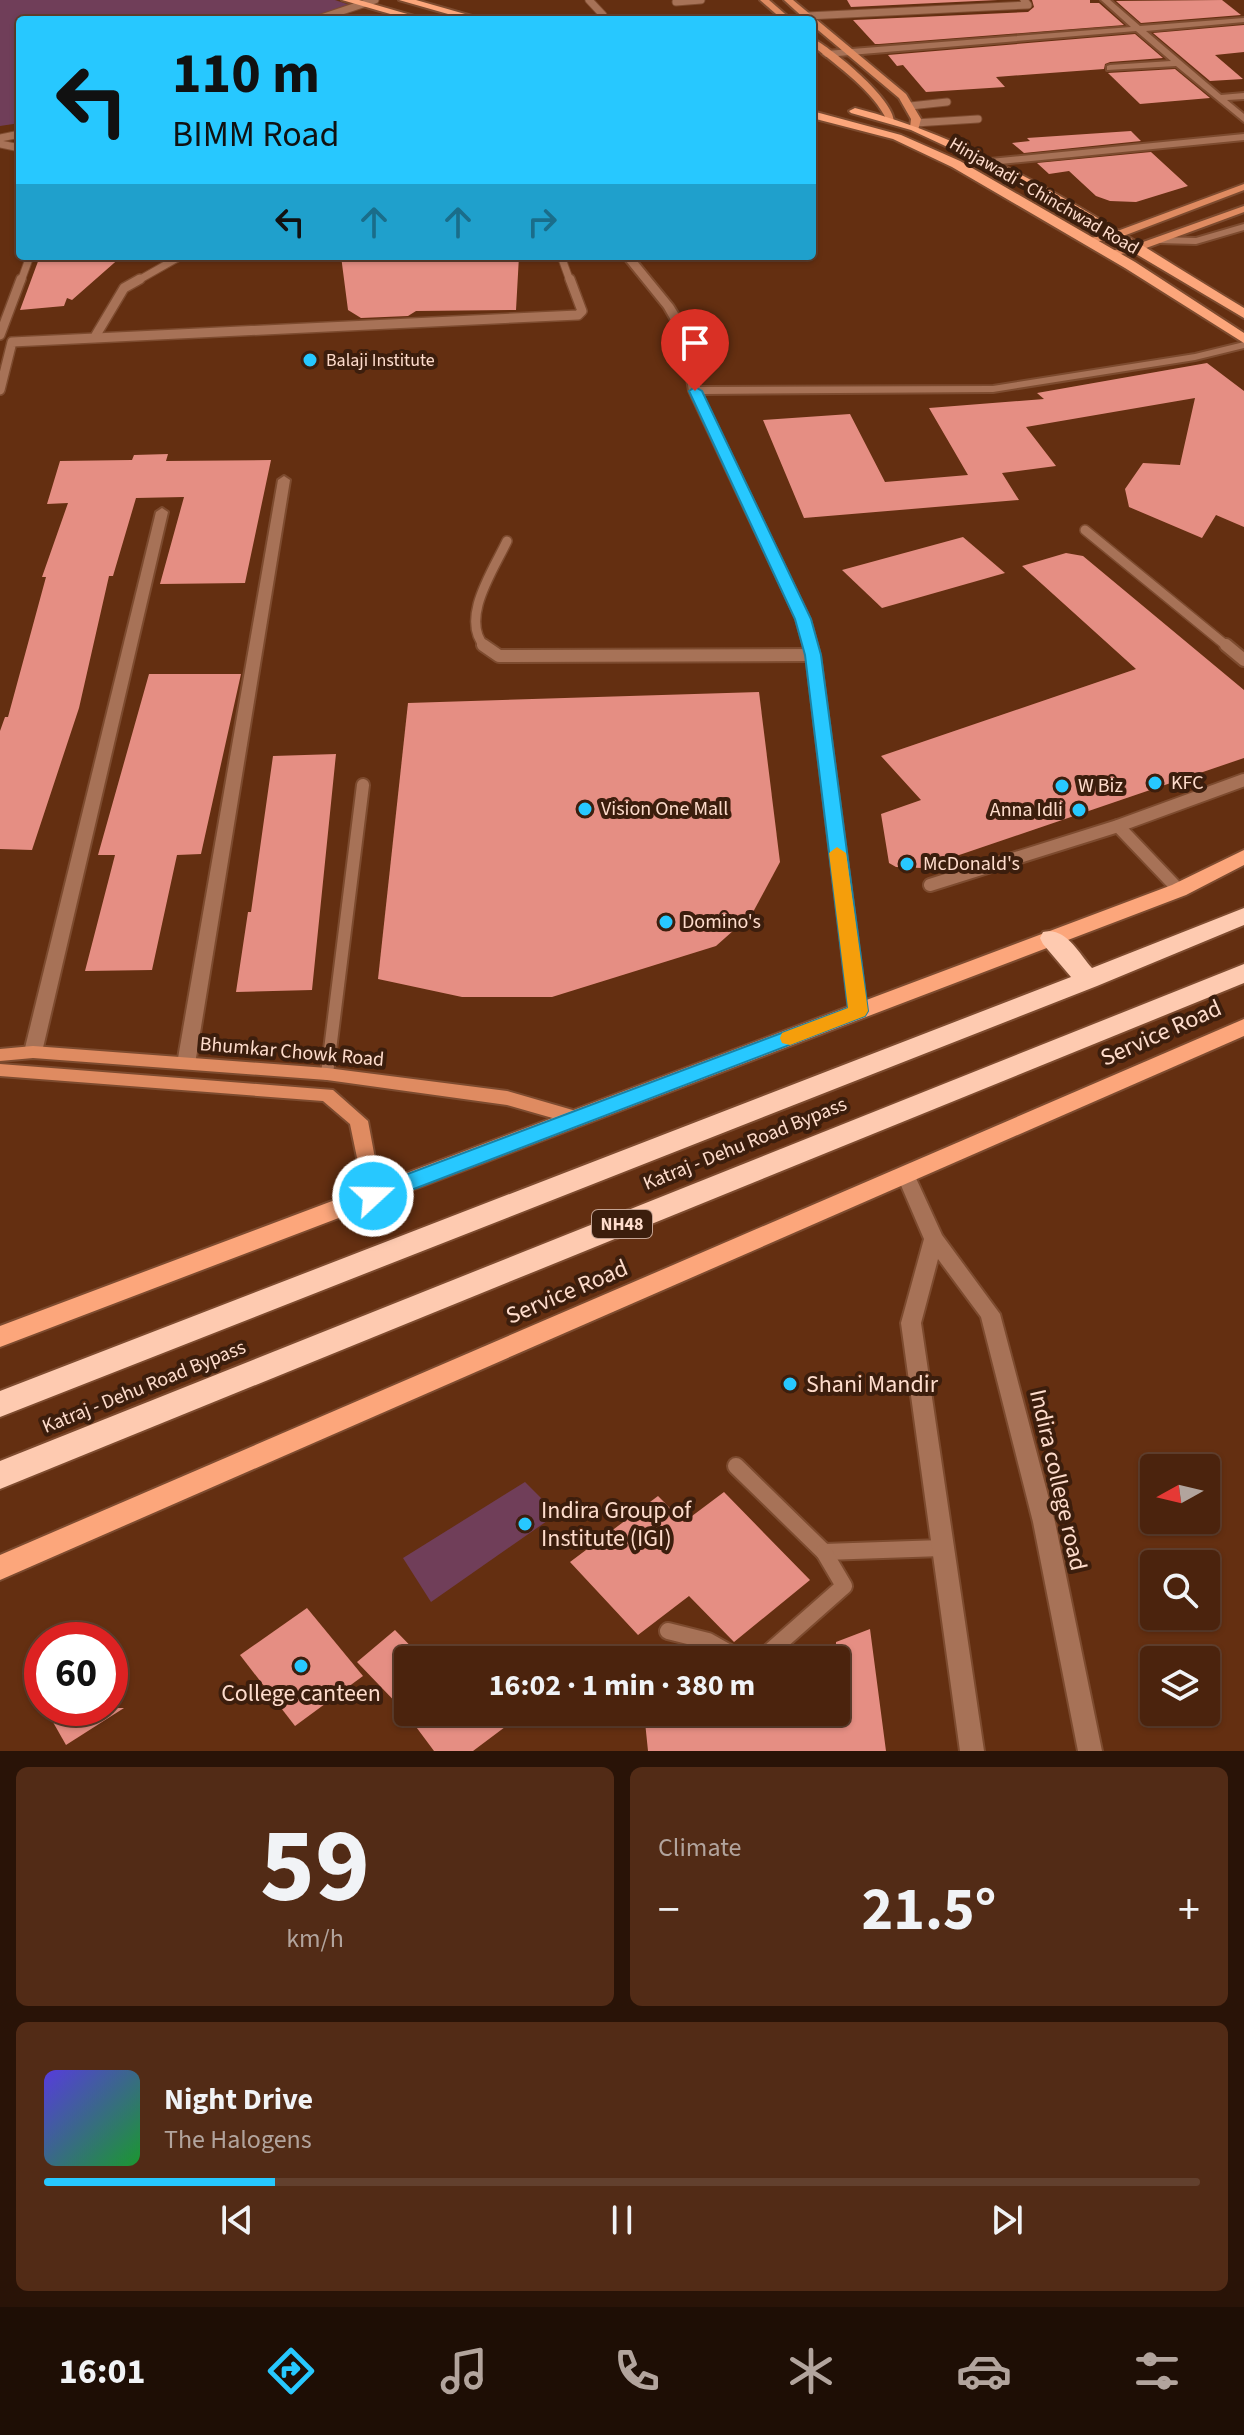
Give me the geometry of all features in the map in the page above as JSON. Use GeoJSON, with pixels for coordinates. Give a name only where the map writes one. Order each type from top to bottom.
{"type":"FeatureCollection","features":[{"type":"Feature","properties":{"kind":"highway","name":"Katraj - Dehu Road Bypass"},"geometry":{"type":"LineString","coordinates":[[0,1404],[1088,980],[1244,916]]}},
{"type":"Feature","properties":{"kind":"highway"},"geometry":{"type":"LineString","coordinates":[[1052,938],[1088,980]]}},
{"type":"Feature","properties":{"kind":"highway","name":"Katraj - Dehu Road Bypass"},"geometry":{"type":"LineString","coordinates":[[0,1475],[1244,973]]}},
{"type":"Feature","properties":{"kind":"main road"},"geometry":{"type":"LineString","coordinates":[[347,0],[406,16]]}},
{"type":"Feature","properties":{"kind":"main road"},"geometry":{"type":"LineString","coordinates":[[404,0],[466,16]]}},
{"type":"Feature","properties":{"kind":"main road"},"geometry":{"type":"LineString","coordinates":[[816,101],[825,103]]}},
{"type":"Feature","properties":{"kind":"main road","name":"Hinjawadi - Chinchwad Road"},"geometry":{"type":"LineString","coordinates":[[838,107],[915,125],[990,162],[1244,314]]}},
{"type":"Feature","properties":{"kind":"main road","name":"Hinjawadi - Chinchwad Road"},"geometry":{"type":"LineString","coordinates":[[816,115],[897,137],[956,164],[1087,240],[1244,342]]}},
{"type":"Feature","properties":{"kind":"main road"},"geometry":{"type":"LineString","coordinates":[[0,1337],[1179,890],[1223,870],[1244,856]]}},
{"type":"Feature","properties":{"kind":"main road","name":"Service Road"},"geometry":{"type":"LineString","coordinates":[[0,1568],[1244,1027]]}},
{"type":"Feature","properties":{"kind":"street"},"geometry":{"type":"LineString","coordinates":[[764,0],[783,16]]}},
{"type":"Feature","properties":{"kind":"street"},"geometry":{"type":"LineString","coordinates":[[788,0],[807,16]]}},
{"type":"Feature","properties":{"kind":"street"},"geometry":{"type":"LineString","coordinates":[[1105,0],[1244,119]]}},
{"type":"Feature","properties":{"kind":"street"},"geometry":{"type":"LineString","coordinates":[[826,54],[1244,20]]}},
{"type":"Feature","properties":{"kind":"street"},"geometry":{"type":"LineString","coordinates":[[816,24],[910,106],[915,125]]}},
{"type":"Feature","properties":{"kind":"street"},"geometry":{"type":"LineString","coordinates":[[816,45],[877,99],[890,113],[891,120]]}},
{"type":"Feature","properties":{"kind":"street"},"geometry":{"type":"LineString","coordinates":[[1110,68],[1177,63]]}},
{"type":"Feature","properties":{"kind":"street"},"geometry":{"type":"LineString","coordinates":[[1219,98],[1244,96]]}},
{"type":"Feature","properties":{"kind":"street"},"geometry":{"type":"LineString","coordinates":[[990,162],[1244,137]]}},
{"type":"Feature","properties":{"kind":"street"},"geometry":{"type":"LineString","coordinates":[[1087,240],[1114,236],[1244,187]]}},
{"type":"Feature","properties":{"kind":"street"},"geometry":{"type":"LineString","coordinates":[[1108,253],[1134,249],[1244,209]]}},
{"type":"Feature","properties":{"kind":"street"},"geometry":{"type":"LineString","coordinates":[[1158,240],[1196,241],[1244,227]]}},
{"type":"Feature","properties":{"kind":"street"},"geometry":{"type":"LineString","coordinates":[[630,260],[669,307],[686,336],[695,391],[803,619],[813,655],[858,1011]]}},
{"type":"Feature","properties":{"kind":"street"},"geometry":{"type":"LineString","coordinates":[[695,391],[993,389],[1195,357],[1244,342]]}},
{"type":"Feature","properties":{"kind":"street"},"geometry":{"type":"LineString","coordinates":[[186,1064],[284,480]]}},
{"type":"Feature","properties":{"kind":"street"},"geometry":{"type":"LineString","coordinates":[[33,1052],[162,512]]}},
{"type":"Feature","properties":{"kind":"street","name":"Bhumkar Chowk Road"},"geometry":{"type":"LineString","coordinates":[[0,1055],[33,1052],[327,1074],[507,1098],[577,1118]]}},
{"type":"Feature","properties":{"kind":"street","name":"Bhumkar Chowk Road"},"geometry":{"type":"LineString","coordinates":[[0,1070],[327,1095],[359,1121],[373,1196]]}},
{"type":"Feature","properties":{"kind":"street"},"geometry":{"type":"LineString","coordinates":[[327,1074],[327,1095]]}},
{"type":"Feature","properties":{"kind":"street","name":"Indira college road"},"geometry":{"type":"LineString","coordinates":[[906,1176],[934,1239],[990,1314],[1044,1522],[1090,1751]]}},
{"type":"Feature","properties":{"kind":"street"},"geometry":{"type":"LineString","coordinates":[[934,1239],[911,1323],[972,1751]]}},
{"type":"Feature","properties":{"kind":"lane"},"geometry":{"type":"LineString","coordinates":[[327,16],[375,0]]}},
{"type":"Feature","properties":{"kind":"lane"},"geometry":{"type":"LineString","coordinates":[[589,0],[603,16]]}},
{"type":"Feature","properties":{"kind":"lane"},"geometry":{"type":"LineString","coordinates":[[676,2],[701,0]]}},
{"type":"Feature","properties":{"kind":"lane"},"geometry":{"type":"LineString","coordinates":[[816,19],[1028,5],[1024,0]]}},
{"type":"Feature","properties":{"kind":"lane"},"geometry":{"type":"LineString","coordinates":[[910,106],[947,102]]}},
{"type":"Feature","properties":{"kind":"lane"},"geometry":{"type":"LineString","coordinates":[[915,125],[978,119]]}},
{"type":"Feature","properties":{"kind":"lane"},"geometry":{"type":"LineString","coordinates":[[0,335],[28,260]]}},
{"type":"Feature","properties":{"kind":"lane"},"geometry":{"type":"LineString","coordinates":[[96,335],[124,288],[174,260]]}},
{"type":"Feature","properties":{"kind":"lane"},"geometry":{"type":"LineString","coordinates":[[0,344],[96,335],[578,315],[582,311],[563,260]]}},
{"type":"Feature","properties":{"kind":"lane"},"geometry":{"type":"LineString","coordinates":[[0,390],[12,342]]}},
{"type":"Feature","properties":{"kind":"lane"},"geometry":{"type":"LineString","coordinates":[[1085,530],[1244,660]]}},
{"type":"Feature","properties":{"kind":"lane"},"geometry":{"type":"LineString","coordinates":[[507,541],[477,615],[475,630],[489,652],[499,656],[813,655]]}},
{"type":"Feature","properties":{"kind":"lane"},"geometry":{"type":"LineString","coordinates":[[930,885],[1118,826],[1244,780]]}},
{"type":"Feature","properties":{"kind":"lane"},"geometry":{"type":"LineString","coordinates":[[327,1074],[363,785]]}},
{"type":"Feature","properties":{"kind":"lane"},"geometry":{"type":"LineString","coordinates":[[1118,826],[1179,890]]}},
{"type":"Feature","properties":{"kind":"lane"},"geometry":{"type":"LineString","coordinates":[[668,1631],[708,1641],[733,1655],[766,1655],[844,1586],[824,1552],[736,1466]]}},
{"type":"Feature","properties":{"kind":"lane"},"geometry":{"type":"LineString","coordinates":[[824,1552],[942,1548]]}},
{"type":"Feature","properties":{"kind":"shaded area"},"geometry":{"type":"Polygon","coordinates":[[[0,0],[335,0],[350,5],[319,16],[16,16],[16,124],[0,126],[0,0]]]}},
{"type":"Feature","properties":{"kind":"shaded area"},"geometry":{"type":"Polygon","coordinates":[[[525,1482],[557,1514],[431,1602],[403,1558],[525,1482]]]}},
{"type":"Feature","properties":{"kind":"building"},"geometry":{"type":"Polygon","coordinates":[[[847,0],[998,0],[851,7],[847,0]]]}},
{"type":"Feature","properties":{"kind":"building"},"geometry":{"type":"Polygon","coordinates":[[[1032,0],[1090,0],[1090,3],[1099,3],[1124,25],[875,44],[853,20],[1028,12],[1034,7],[1032,0]]]}},
{"type":"Feature","properties":{"kind":"building"},"geometry":{"type":"Polygon","coordinates":[[[1222,0],[1241,15],[1141,23],[1116,1],[1222,0]]]}},
{"type":"Feature","properties":{"kind":"building"},"geometry":{"type":"Polygon","coordinates":[[[1244,25],[1244,52],[1215,55],[1243,79],[1210,81],[1153,33],[1244,25]]]}},
{"type":"Feature","properties":{"kind":"building"},"geometry":{"type":"Polygon","coordinates":[[[1135,34],[1163,58],[1110,62],[1105,64],[1104,69],[996,77],[1005,87],[926,92],[903,65],[897,66],[888,55],[1135,34]]]}},
{"type":"Feature","properties":{"kind":"building"},"geometry":{"type":"Polygon","coordinates":[[[1175,69],[1210,98],[1140,104],[1108,73],[1175,69]]]}},
{"type":"Feature","properties":{"kind":"building"},"geometry":{"type":"Polygon","coordinates":[[[1131,131],[1141,141],[1024,153],[1012,143],[1030,141],[1027,138],[1131,131]]]}},
{"type":"Feature","properties":{"kind":"building"},"geometry":{"type":"Polygon","coordinates":[[[1151,152],[1188,186],[1136,202],[1110,201],[1096,196],[1069,171],[1049,174],[1037,163],[1151,152]]]}},
{"type":"Feature","properties":{"kind":"building"},"geometry":{"type":"Polygon","coordinates":[[[39,260],[117,260],[72,300],[67,298],[64,306],[20,310],[39,260]]]}},
{"type":"Feature","properties":{"kind":"building"},"geometry":{"type":"Polygon","coordinates":[[[342,260],[519,260],[516,310],[416,311],[408,316],[361,318],[348,310],[342,260]]]}},
{"type":"Feature","properties":{"kind":"building"},"geometry":{"type":"Polygon","coordinates":[[[1207,363],[1244,391],[1244,527],[1216,515],[1202,538],[1129,507],[1125,489],[1143,463],[1180,465],[1195,398],[1026,427],[1056,466],[1002,473],[1019,500],[804,518],[763,420],[850,414],[885,482],[968,475],[929,408],[1044,399],[1037,393],[1207,363]]]}},
{"type":"Feature","properties":{"kind":"building"},"geometry":{"type":"Polygon","coordinates":[[[168,454],[166,461],[271,460],[245,583],[160,584],[184,497],[136,498],[113,576],[109,576],[79,708],[32,850],[0,849],[0,731],[5,717],[8,717],[46,577],[42,577],[68,503],[47,504],[60,461],[132,460],[134,455],[168,454]]]}},
{"type":"Feature","properties":{"kind":"building"},"geometry":{"type":"Polygon","coordinates":[[[963,537],[1005,573],[882,608],[842,570],[963,537]]]}},
{"type":"Feature","properties":{"kind":"building"},"geometry":{"type":"Polygon","coordinates":[[[1066,553],[1083,556],[1244,690],[1244,758],[921,868],[896,867],[889,863],[881,814],[921,800],[881,756],[1136,669],[1022,566],[1066,553]]]}},
{"type":"Feature","properties":{"kind":"building"},"geometry":{"type":"Polygon","coordinates":[[[149,674],[241,674],[201,854],[177,855],[152,970],[85,971],[115,855],[98,855],[149,674]]]}},
{"type":"Feature","properties":{"kind":"building","name":"Vision One Mall"},"geometry":{"type":"Polygon","coordinates":[[[759,692],[780,862],[752,914],[716,946],[552,997],[462,997],[378,979],[408,703],[759,692]]]}},
{"type":"Feature","properties":{"kind":"building"},"geometry":{"type":"Polygon","coordinates":[[[336,754],[312,990],[236,992],[248,912],[251,912],[273,756],[336,754]]]}},
{"type":"Feature","properties":{"kind":"building"},"geometry":{"type":"Polygon","coordinates":[[[724,1492],[810,1580],[734,1642],[689,1596],[638,1635],[570,1562],[658,1496],[684,1522],[724,1492]]]}},
{"type":"Feature","properties":{"kind":"building","name":"College canteen"},"geometry":{"type":"Polygon","coordinates":[[[307,1608],[363,1676],[295,1726],[240,1655],[307,1608]]]}},
{"type":"Feature","properties":{"kind":"building"},"geometry":{"type":"Polygon","coordinates":[[[870,1629],[886,1751],[648,1751],[645,1726],[850,1726],[850,1646],[836,1646],[836,1642],[870,1629]]]}},
{"type":"Feature","properties":{"kind":"building"},"geometry":{"type":"Polygon","coordinates":[[[395,1630],[410,1646],[394,1646],[394,1701],[357,1662],[395,1630]]]}},
{"type":"Feature","properties":{"kind":"building"},"geometry":{"type":"Polygon","coordinates":[[[55,1726],[96,1726],[66,1745],[55,1726]]]}},
{"type":"Feature","properties":{"kind":"building"},"geometry":{"type":"Polygon","coordinates":[[[415,1726],[506,1726],[473,1751],[434,1751],[415,1726]]]}},
{"type":"Feature","properties":{"kind":"slow traffic"},"geometry":{"type":"LineString","coordinates":[[790,1038],[858,1011],[837,853]]}},
{"type":"Feature","properties":{"kind":"place","name":"Balaji Institute"},"geometry":{"type":"Point","coordinates":[310,360]}},
{"type":"Feature","properties":{"kind":"place","name":"KFC"},"geometry":{"type":"Point","coordinates":[1155,783]}},
{"type":"Feature","properties":{"kind":"place","name":"W Biz"},"geometry":{"type":"Point","coordinates":[1062,786]}},
{"type":"Feature","properties":{"kind":"place","name":"Vision One Mall"},"geometry":{"type":"Point","coordinates":[585,809]}},
{"type":"Feature","properties":{"kind":"place","name":"Anna Idli"},"geometry":{"type":"Point","coordinates":[1079,810]}},
{"type":"Feature","properties":{"kind":"place","name":"McDonald's"},"geometry":{"type":"Point","coordinates":[907,864]}},
{"type":"Feature","properties":{"kind":"place","name":"Domino's"},"geometry":{"type":"Point","coordinates":[666,922]}},
{"type":"Feature","properties":{"kind":"place","name":"Shani Mandir"},"geometry":{"type":"Point","coordinates":[790,1384]}},
{"type":"Feature","properties":{"kind":"place","name":"Indira Group of Institute (IGI)"},"geometry":{"type":"Point","coordinates":[525,1524]}},
{"type":"Feature","properties":{"kind":"place","name":"College canteen"},"geometry":{"type":"Point","coordinates":[301,1666]}},
{"type":"Feature","properties":{"kind":"route"},"geometry":{"type":"LineString","coordinates":[[373,1196],[858,1011],[813,655],[803,619],[695,391]]}}]}
